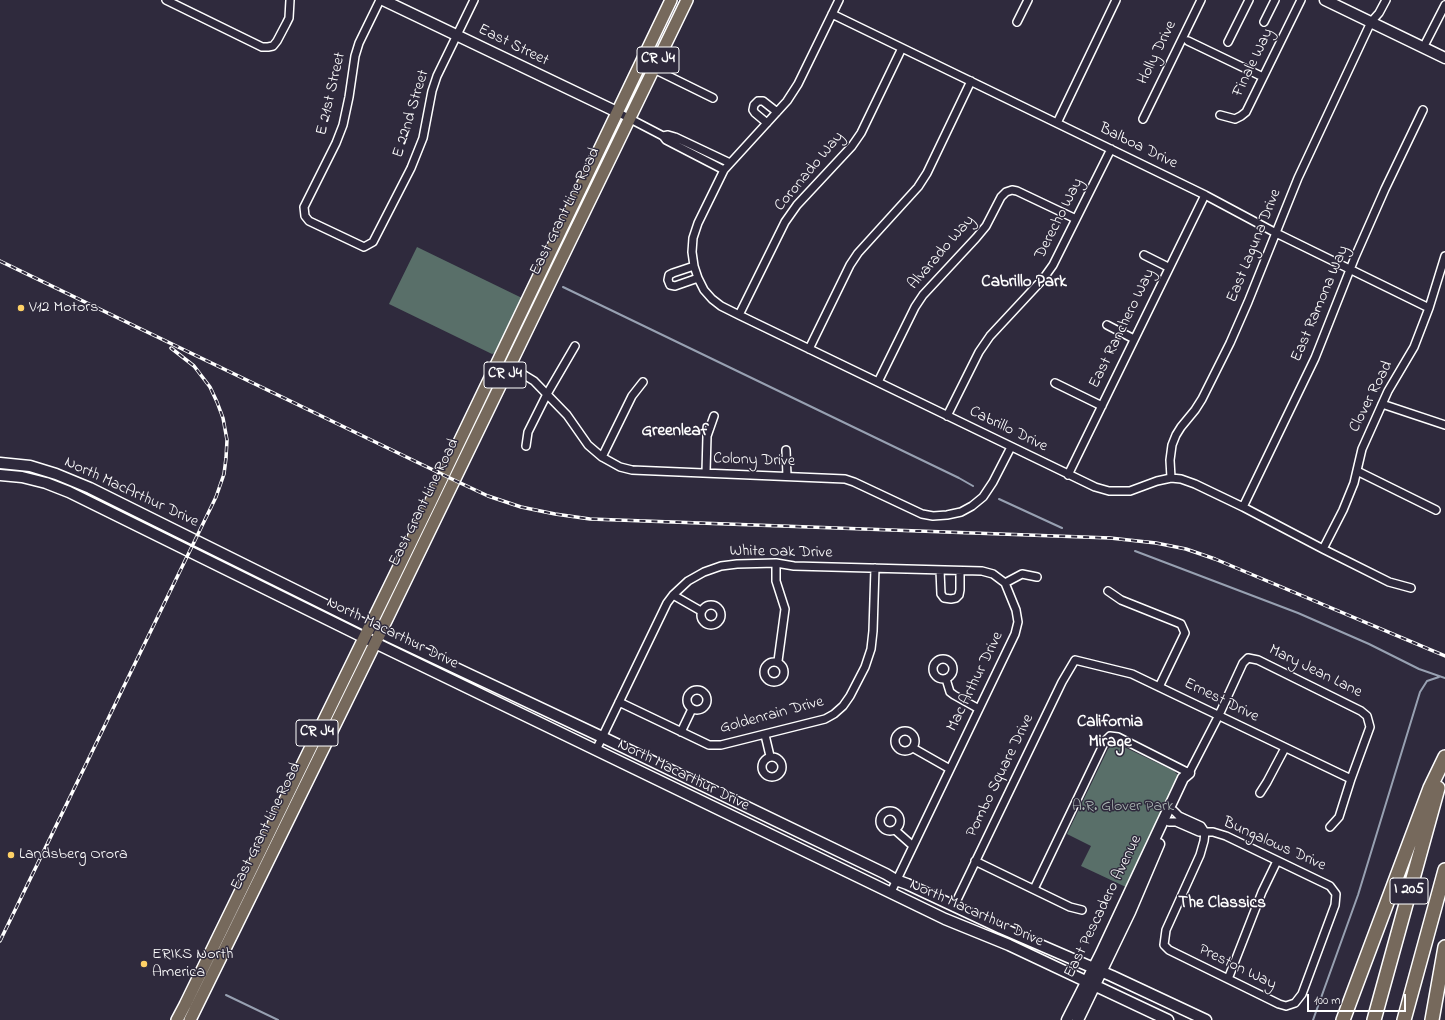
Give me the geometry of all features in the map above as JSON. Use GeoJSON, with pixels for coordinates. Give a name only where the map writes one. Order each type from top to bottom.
{"type":"FeatureCollection","features":[{"type":"Feature","properties":{"kind":"highway"},"geometry":{"type":"LineString","coordinates":[[1343,1020],[1430,788],[1445,757]]}},
{"type":"Feature","properties":{"kind":"highway","name":"I 205"},"geometry":{"type":"LineString","coordinates":[[1374,1020],[1445,761]]}},
{"type":"Feature","properties":{"kind":"highway","name":"I 205"},"geometry":{"type":"LineString","coordinates":[[1404,1020],[1445,870]]}},
{"type":"Feature","properties":{"kind":"highway"},"geometry":{"type":"LineString","coordinates":[[1432,1020],[1445,947]]}},
{"type":"Feature","properties":{"kind":"main road","name":"East Street"},"geometry":{"type":"LineString","coordinates":[[383,0],[617,112]]}},
{"type":"Feature","properties":{"kind":"main road","name":"East Grant Line Road"},"geometry":{"type":"LineString","coordinates":[[177,1020],[671,0]]}},
{"type":"Feature","properties":{"kind":"main road","name":"East Grant Line Road"},"geometry":{"type":"LineString","coordinates":[[190,1020],[687,0]]}},
{"type":"Feature","properties":{"kind":"main road"},"geometry":{"type":"LineString","coordinates":[[1325,0],[1445,58]]}},
{"type":"Feature","properties":{"kind":"main road","name":"North MacArthur Drive"},"geometry":{"type":"LineString","coordinates":[[0,463],[30,466],[56,474],[90,488],[245,565]]}},
{"type":"Feature","properties":{"kind":"main road","name":"North MacArthur Drive"},"geometry":{"type":"LineString","coordinates":[[0,475],[22,477],[46,483],[69,492],[189,551]]}},
{"type":"Feature","properties":{"kind":"main road","name":"North Macarthur Drive"},"geometry":{"type":"LineString","coordinates":[[189,551],[374,643],[945,919],[1009,945],[1168,1020]]}},
{"type":"Feature","properties":{"kind":"main road","name":"North Macarthur Drive"},"geometry":{"type":"LineString","coordinates":[[245,565],[380,632],[602,737],[896,880],[1206,1020]]}},
{"type":"Feature","properties":{"kind":"main road","name":"East Pescadero Avenue"},"geometry":{"type":"LineString","coordinates":[[1067,1020],[1090,983],[1130,912],[1169,822],[1189,781],[1189,773]]}},
{"type":"Feature","properties":{"kind":"main road","name":"East Pescadero Avenue"},"geometry":{"type":"LineString","coordinates":[[1097,970],[1134,884],[1183,778],[1189,773]]}},
{"type":"Feature","properties":{"kind":"main road","name":"East Pescadero Avenue"},"geometry":{"type":"LineString","coordinates":[[1078,1020],[1090,983]]}},
{"type":"Feature","properties":{"kind":"street"},"geometry":{"type":"LineString","coordinates":[[166,0],[262,47],[270,47],[278,41],[289,18],[290,0]]}},
{"type":"Feature","properties":{"kind":"street","name":"E 21st Street"},"geometry":{"type":"LineString","coordinates":[[376,235],[373,242],[369,245],[364,247],[359,246],[309,221],[305,216],[304,208],[336,143],[343,125],[355,56],[359,42],[380,0]]}},
{"type":"Feature","properties":{"kind":"street","name":"E 22nd Street"},"geometry":{"type":"LineString","coordinates":[[376,235],[411,168],[423,138],[432,92],[437,76],[474,0]]}},
{"type":"Feature","properties":{"kind":"street","name":"Cabrillo Drive"},"geometry":{"type":"LineString","coordinates":[[839,0],[798,84],[777,112],[724,170],[698,223],[693,238],[692,252],[694,266],[704,290],[712,300],[739,315],[1095,487],[1109,491],[1122,492],[1130,491],[1157,481],[1171,478],[1181,479],[1196,484],[1243,507],[1388,582],[1411,588]]}},
{"type":"Feature","properties":{"kind":"street"},"geometry":{"type":"LineString","coordinates":[[1017,22],[1028,0]]}},
{"type":"Feature","properties":{"kind":"street"},"geometry":{"type":"LineString","coordinates":[[1057,123],[1116,0]]}},
{"type":"Feature","properties":{"kind":"street","name":"Holly Drive"},"geometry":{"type":"LineString","coordinates":[[1143,120],[1201,0]]}},
{"type":"Feature","properties":{"kind":"street"},"geometry":{"type":"LineString","coordinates":[[1228,42],[1249,0]]}},
{"type":"Feature","properties":{"kind":"street"},"geometry":{"type":"LineString","coordinates":[[1264,22],[1275,0]]}},
{"type":"Feature","properties":{"kind":"street","name":"Finale Way"},"geometry":{"type":"LineString","coordinates":[[1220,115],[1235,119],[1246,112],[1301,0]]}},
{"type":"Feature","properties":{"kind":"street","name":"East Laguna Drive"},"geometry":{"type":"LineString","coordinates":[[1171,478],[1170,460],[1172,445],[1176,435],[1202,399],[1248,302],[1298,178],[1372,22],[1386,0]]}},
{"type":"Feature","properties":{"kind":"street"},"geometry":{"type":"LineString","coordinates":[[1424,48],[1445,4]]}},
{"type":"Feature","properties":{"kind":"street","name":"Balboa Drive"},"geometry":{"type":"LineString","coordinates":[[832,14],[1205,195],[1429,308]]}},
{"type":"Feature","properties":{"kind":"street","name":"Holly Drive"},"geometry":{"type":"LineString","coordinates":[[1188,42],[1263,77]]}},
{"type":"Feature","properties":{"kind":"street","name":"Coronado Way"},"geometry":{"type":"LineString","coordinates":[[739,315],[785,222],[797,205],[852,146],[861,133],[902,48]]}},
{"type":"Feature","properties":{"kind":"street"},"geometry":{"type":"LineString","coordinates":[[654,69],[713,98]]}},
{"type":"Feature","properties":{"kind":"street"},"geometry":{"type":"LineString","coordinates":[[809,349],[850,265],[858,253],[918,187],[927,173],[971,81]]}},
{"type":"Feature","properties":{"kind":"street"},"geometry":{"type":"LineString","coordinates":[[767,123],[755,113],[753,110],[754,104],[758,101],[763,101],[777,112]]}},
{"type":"Feature","properties":{"kind":"street","name":"East Ramona Way"},"geometry":{"type":"LineString","coordinates":[[1243,507],[1312,364],[1385,189],[1423,110]]}},
{"type":"Feature","properties":{"kind":"street","name":"East Street"},"geometry":{"type":"LineString","coordinates":[[617,112],[663,136]]}},
{"type":"Feature","properties":{"kind":"street"},"geometry":{"type":"LineString","coordinates":[[663,136],[668,135],[675,137],[730,163]]}},
{"type":"Feature","properties":{"kind":"street"},"geometry":{"type":"LineString","coordinates":[[663,136],[666,140],[724,170]]}},
{"type":"Feature","properties":{"kind":"street","name":"Derecho Way"},"geometry":{"type":"LineString","coordinates":[[947,416],[979,352],[990,336],[1043,279],[1053,265],[1111,149]]}},
{"type":"Feature","properties":{"kind":"street","name":"Alvarado Way"},"geometry":{"type":"LineString","coordinates":[[878,382],[915,307],[923,295],[986,226],[1001,197],[1006,192],[1012,190],[1018,191],[1076,220]]}},
{"type":"Feature","properties":{"kind":"street","name":"East Ranchero Way"},"geometry":{"type":"LineString","coordinates":[[1068,475],[1168,267],[1205,195]]}},
{"type":"Feature","properties":{"kind":"street"},"geometry":{"type":"LineString","coordinates":[[1144,255],[1168,267]]}},
{"type":"Feature","properties":{"kind":"street","name":"Clover Road"},"geometry":{"type":"LineString","coordinates":[[1323,549],[1343,510],[1354,483],[1362,449],[1382,404],[1414,347],[1429,308],[1445,256]]}},
{"type":"Feature","properties":{"kind":"street"},"geometry":{"type":"LineString","coordinates":[[694,266],[669,275],[668,280],[670,285],[675,286],[698,278]]}},
{"type":"Feature","properties":{"kind":"street"},"geometry":{"type":"LineString","coordinates":[[1107,325],[1134,339]]}},
{"type":"Feature","properties":{"kind":"street"},"geometry":{"type":"LineString","coordinates":[[526,446],[528,432],[547,394],[575,346]]}},
{"type":"Feature","properties":{"kind":"street","name":"Colony Drive"},"geometry":{"type":"LineString","coordinates":[[496,363],[509,367],[534,381],[567,415],[588,445],[602,457],[620,467],[632,470],[845,479],[922,514],[933,516],[961,512],[972,506],[983,497],[993,482],[1011,447]]}},
{"type":"Feature","properties":{"kind":"street"},"geometry":{"type":"LineString","coordinates":[[602,457],[632,396],[643,382]]}},
{"type":"Feature","properties":{"kind":"street"},"geometry":{"type":"LineString","coordinates":[[1055,383],[1102,406]]}},
{"type":"Feature","properties":{"kind":"street"},"geometry":{"type":"LineString","coordinates":[[1382,404],[1445,426]]}},
{"type":"Feature","properties":{"kind":"street"},"geometry":{"type":"LineString","coordinates":[[706,472],[707,436],[714,416]]}},
{"type":"Feature","properties":{"kind":"street"},"geometry":{"type":"LineString","coordinates":[[786,450],[787,476]]}},
{"type":"Feature","properties":{"kind":"street"},"geometry":{"type":"LineString","coordinates":[[1357,471],[1436,510]]}},
{"type":"Feature","properties":{"kind":"street"},"geometry":{"type":"LineString","coordinates":[[776,563],[776,581],[785,609],[778,661]]}},
{"type":"Feature","properties":{"kind":"street","name":"White Oak Drive"},"geometry":{"type":"LineString","coordinates":[[596,750],[667,603],[688,581],[704,572],[720,566],[776,563],[794,566],[982,571],[993,574],[1005,583]]}},
{"type":"Feature","properties":{"kind":"street","name":"Goldenrain Drive"},"geometry":{"type":"LineString","coordinates":[[619,702],[710,745],[721,745],[825,719],[834,714],[843,706],[866,667],[874,631],[875,568]]}},
{"type":"Feature","properties":{"kind":"street"},"geometry":{"type":"LineString","coordinates":[[940,570],[941,594],[944,598],[951,599],[956,598],[959,595],[960,571]]}},
{"type":"Feature","properties":{"kind":"street"},"geometry":{"type":"LineString","coordinates":[[1005,583],[1022,574],[1037,577]]}},
{"type":"Feature","properties":{"kind":"street","name":"Mac Arthur Drive"},"geometry":{"type":"LineString","coordinates":[[890,892],[1015,634],[1018,622],[1016,610],[1005,583]]}},
{"type":"Feature","properties":{"kind":"street"},"geometry":{"type":"LineString","coordinates":[[1108,591],[1121,600],[1181,624],[1185,633],[1159,687]]}},
{"type":"Feature","properties":{"kind":"street"},"geometry":{"type":"LineString","coordinates":[[673,595],[701,611]]}},
{"type":"Feature","properties":{"kind":"street","name":"Mary Jean Lane"},"geometry":{"type":"LineString","coordinates":[[1219,715],[1243,663],[1248,658],[1258,660],[1361,711],[1367,716],[1370,727],[1351,779]]}},
{"type":"Feature","properties":{"kind":"street","name":"Ernest Drive"},"geometry":{"type":"LineString","coordinates":[[1075,660],[1132,674],[1351,779]]}},
{"type":"Feature","properties":{"kind":"street","name":"Pombo Square Drive"},"geometry":{"type":"LineString","coordinates":[[954,906],[1062,682],[1075,660]]}},
{"type":"Feature","properties":{"kind":"street"},"geometry":{"type":"LineString","coordinates":[[946,679],[950,692],[979,709]]}},
{"type":"Feature","properties":{"kind":"street"},"geometry":{"type":"LineString","coordinates":[[681,732],[692,709]]}},
{"type":"Feature","properties":{"kind":"street"},"geometry":{"type":"LineString","coordinates":[[1034,889],[1105,741],[1110,736],[1118,737],[1189,773],[1219,715]]}},
{"type":"Feature","properties":{"kind":"street"},"geometry":{"type":"LineString","coordinates":[[764,735],[770,756]]}},
{"type":"Feature","properties":{"kind":"street"},"geometry":{"type":"LineString","coordinates":[[912,748],[950,770]]}},
{"type":"Feature","properties":{"kind":"street"},"geometry":{"type":"LineString","coordinates":[[1260,793],[1285,748]]}},
{"type":"Feature","properties":{"kind":"street"},"geometry":{"type":"LineString","coordinates":[[1330,827],[1339,816],[1351,779]]}},
{"type":"Feature","properties":{"kind":"street","name":"Bungalows Drive"},"geometry":{"type":"LineString","coordinates":[[1174,811],[1178,816],[1201,826],[1205,832]]}},
{"type":"Feature","properties":{"kind":"street","name":"Bungalows Drive"},"geometry":{"type":"LineString","coordinates":[[1169,822],[1176,822],[1199,832],[1213,832],[1226,836],[1330,886],[1336,894],[1335,904],[1302,994],[1295,1004]]}},
{"type":"Feature","properties":{"kind":"street"},"geometry":{"type":"LineString","coordinates":[[895,830],[913,846]]}},
{"type":"Feature","properties":{"kind":"street","name":"Preston Way"},"geometry":{"type":"LineString","coordinates":[[1205,832],[1200,855],[1166,930],[1164,945],[1169,950],[1279,1004],[1286,1006],[1295,1004]]}},
{"type":"Feature","properties":{"kind":"street"},"geometry":{"type":"LineString","coordinates":[[975,861],[1070,907],[1082,910]]}},
{"type":"Feature","properties":{"kind":"street"},"geometry":{"type":"LineString","coordinates":[[1228,979],[1262,892],[1277,861]]}},
{"type":"Feature","properties":{"kind":"green space"},"geometry":{"type":"Polygon","coordinates":[[[417,247],[522,298],[495,353],[492,354],[389,304],[417,247]]]}},
{"type":"Feature","properties":{"kind":"green space","name":"A.R. Glover Park"},"geometry":{"type":"Polygon","coordinates":[[[1115,744],[1174,771],[1179,776],[1128,888],[1081,866],[1091,846],[1067,834],[1108,749],[1115,744]]]}},
{"type":"Feature","properties":{"kind":"waterway"},"geometry":{"type":"LineString","coordinates":[[563,287],[973,486]]}},
{"type":"Feature","properties":{"kind":"waterway"},"geometry":{"type":"LineString","coordinates":[[999,499],[1062,528]]}},
{"type":"Feature","properties":{"kind":"waterway"},"geometry":{"type":"LineString","coordinates":[[1135,551],[1298,613],[1369,644],[1419,669],[1445,678]]}},
{"type":"Feature","properties":{"kind":"waterway"},"geometry":{"type":"LineString","coordinates":[[1313,1020],[1358,895],[1420,692],[1427,681],[1439,677]]}},
{"type":"Feature","properties":{"kind":"waterway"},"geometry":{"type":"LineString","coordinates":[[226,995],[278,1020]]}},
{"type":"Feature","properties":{"kind":"railway"},"geometry":{"type":"LineString","coordinates":[[0,261],[454,480],[488,496],[521,507],[590,519],[1110,538],[1156,543],[1186,549],[1215,559],[1445,656]]}},
{"type":"Feature","properties":{"kind":"railway"},"geometry":{"type":"LineString","coordinates":[[0,941],[216,497],[224,474],[227,440],[223,418],[217,402],[210,387],[194,366],[171,348]]}},
{"type":"Feature","properties":{"kind":"place","name":"V12 Motors"},"geometry":{"type":"Point","coordinates":[21,308]}},
{"type":"Feature","properties":{"kind":"place","name":"Landsberg Orora"},"geometry":{"type":"Point","coordinates":[11,855]}},
{"type":"Feature","properties":{"kind":"place","name":"ERIKS North America"},"geometry":{"type":"Point","coordinates":[144,964]}},
{"type":"Feature","properties":{"kind":"district","name":"Cabrillo Park"},"geometry":{"type":"Point","coordinates":[1024,283]}},
{"type":"Feature","properties":{"kind":"district","name":"Greenleaf"},"geometry":{"type":"Point","coordinates":[675,432]}},
{"type":"Feature","properties":{"kind":"district","name":"California Mirage"},"geometry":{"type":"Point","coordinates":[1110,733]}},
{"type":"Feature","properties":{"kind":"district","name":"The Classics"},"geometry":{"type":"Point","coordinates":[1222,904]}}]}
